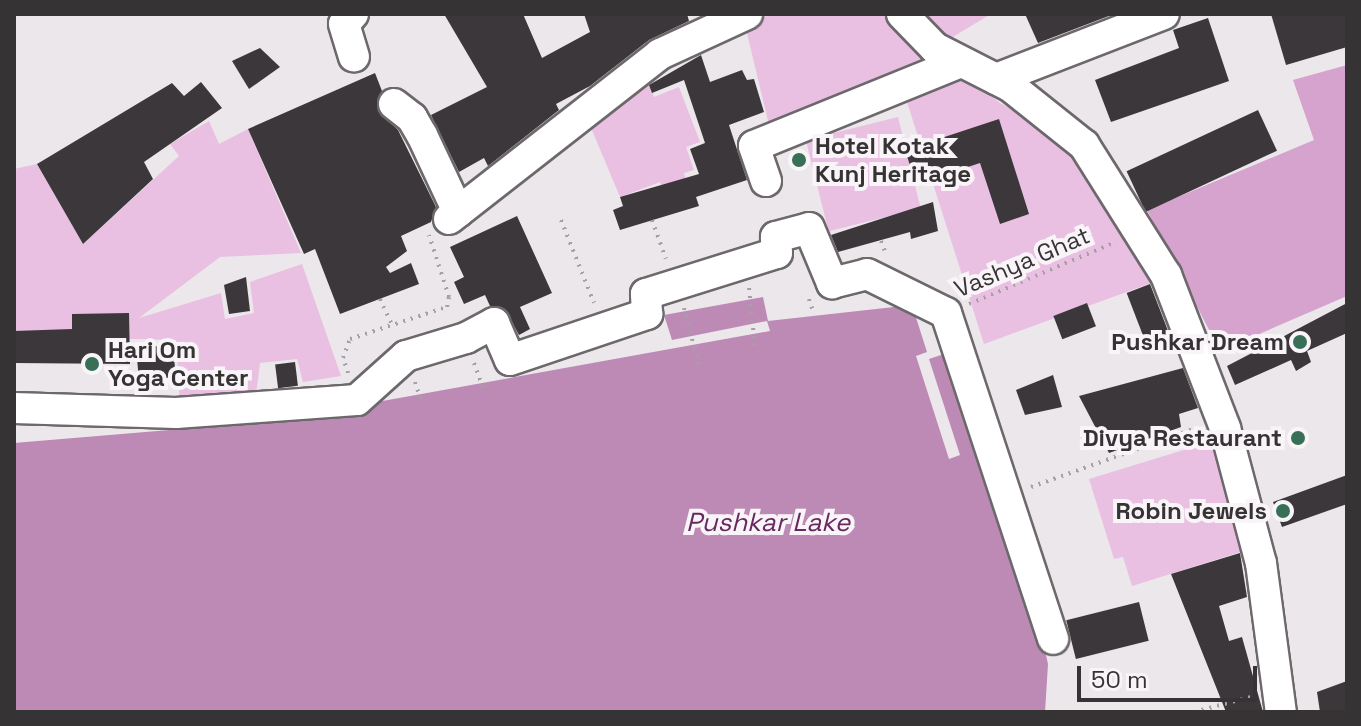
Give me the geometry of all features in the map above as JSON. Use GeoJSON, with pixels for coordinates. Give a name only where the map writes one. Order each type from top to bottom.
{"type":"FeatureCollection","features":[{"type":"Feature","properties":{"kind":"street"},"geometry":{"type":"LineString","coordinates":[[353,14],[344,24],[354,57]]}},
{"type":"Feature","properties":{"kind":"street"},"geometry":{"type":"LineString","coordinates":[[394,104],[412,118],[422,135],[454,216],[660,54],[712,26],[747,14]]}},
{"type":"Feature","properties":{"kind":"street"},"geometry":{"type":"LineString","coordinates":[[902,14],[935,48],[996,79],[1084,145],[1166,275],[1221,420],[1261,563],[1280,701]]}},
{"type":"Feature","properties":{"kind":"street"},"geometry":{"type":"LineString","coordinates":[[996,79],[1164,14]]}},
{"type":"Feature","properties":{"kind":"street"},"geometry":{"type":"LineString","coordinates":[[766,181],[754,146],[961,62]]}},
{"type":"Feature","properties":{"kind":"street"},"geometry":{"type":"LineString","coordinates":[[14,408],[176,413],[357,400],[406,356],[466,338],[494,323],[510,360],[647,314],[646,294],[777,253],[776,237],[809,228],[832,283],[867,274],[946,313],[1053,639]]}},
{"type":"Feature","properties":{"kind":"path"},"geometry":{"type":"LineString","coordinates":[[357,400],[343,358],[350,339],[447,307],[449,297],[429,241],[432,230],[454,216]]}},
{"type":"Feature","properties":{"kind":"path"},"geometry":{"type":"LineString","coordinates":[[561,220],[604,328]]}},
{"type":"Feature","properties":{"kind":"path","name":"Vashya Ghat"},"geometry":{"type":"LineString","coordinates":[[946,313],[1140,232]]}},
{"type":"Feature","properties":{"kind":"path"},"geometry":{"type":"LineString","coordinates":[[740,263],[753,299],[755,347]]}},
{"type":"Feature","properties":{"kind":"path"},"geometry":{"type":"LineString","coordinates":[[1007,494],[1221,420]]}},
{"type":"Feature","properties":{"kind":"path"},"geometry":{"type":"LineString","coordinates":[[1194,712],[1280,701]]}},
{"type":"Feature","properties":{"kind":"shaded area"},"geometry":{"type":"Polygon","coordinates":[[[772,14],[895,14],[923,44],[1000,103],[1105,158],[1165,278],[984,344],[900,80],[769,125],[745,25],[772,14]]]}},
{"type":"Feature","properties":{"kind":"shaded area"},"geometry":{"type":"Polygon","coordinates":[[[906,14],[991,14],[936,47],[906,14]]]}},
{"type":"Feature","properties":{"kind":"shaded area"},"geometry":{"type":"Polygon","coordinates":[[[1347,65],[1347,296],[1220,351],[1147,210],[1314,140],[1293,80],[1347,65]]]}},
{"type":"Feature","properties":{"kind":"shaded area"},"geometry":{"type":"Polygon","coordinates":[[[647,77],[654,97],[679,87],[700,142],[686,147],[694,170],[684,173],[687,184],[662,187],[660,182],[620,197],[589,123],[647,77]]]}},
{"type":"Feature","properties":{"kind":"shaded area"},"geometry":{"type":"Polygon","coordinates":[[[898,117],[921,208],[829,231],[806,140],[898,117]]]}},
{"type":"Feature","properties":{"kind":"shaded area"},"geometry":{"type":"Polygon","coordinates":[[[209,121],[219,144],[248,129],[301,253],[220,257],[139,318],[221,293],[225,319],[254,313],[250,282],[302,264],[341,376],[303,382],[297,359],[260,363],[255,402],[180,405],[176,340],[14,336],[14,169],[37,164],[83,244],[179,156],[170,144],[209,121]]]}},
{"type":"Feature","properties":{"kind":"shaded area"},"geometry":{"type":"Polygon","coordinates":[[[1213,441],[1247,550],[1132,586],[1123,557],[1114,559],[1089,479],[1213,441]]]}},
{"type":"Feature","properties":{"kind":"water","name":"Pushkar Lake"},"geometry":{"type":"Polygon","coordinates":[[[763,297],[768,321],[912,305],[927,352],[916,356],[949,459],[960,455],[929,359],[953,351],[1042,638],[1048,664],[1045,712],[14,712],[14,443],[266,422],[770,331],[767,321],[672,340],[664,315],[763,297]]]}},
{"type":"Feature","properties":{"kind":"building"},"geometry":{"type":"Polygon","coordinates":[[[444,14],[523,14],[542,58],[590,32],[584,14],[687,14],[689,21],[649,40],[590,86],[556,104],[559,110],[488,166],[484,158],[459,172],[431,115],[487,87],[444,14]]]}},
{"type":"Feature","properties":{"kind":"building"},"geometry":{"type":"Polygon","coordinates":[[[1025,14],[1114,14],[1038,43],[1025,14]]]}},
{"type":"Feature","properties":{"kind":"building"},"geometry":{"type":"Polygon","coordinates":[[[1271,14],[1347,14],[1347,47],[1286,65],[1271,14]]]}},
{"type":"Feature","properties":{"kind":"building"},"geometry":{"type":"Polygon","coordinates":[[[1208,18],[1229,81],[1111,122],[1095,80],[1179,48],[1173,30],[1208,18]]]}},
{"type":"Feature","properties":{"kind":"building"},"geometry":{"type":"Polygon","coordinates":[[[260,48],[280,67],[249,89],[232,61],[260,48]]]}},
{"type":"Feature","properties":{"kind":"building"},"geometry":{"type":"Polygon","coordinates":[[[701,55],[710,82],[742,70],[747,80],[754,79],[764,112],[729,125],[747,180],[696,197],[699,206],[620,230],[613,210],[623,206],[620,197],[699,174],[690,149],[705,143],[684,80],[652,93],[649,85],[701,55]]]}},
{"type":"Feature","properties":{"kind":"building"},"geometry":{"type":"Polygon","coordinates":[[[375,73],[382,91],[378,111],[398,130],[436,207],[431,222],[401,236],[407,251],[386,267],[390,273],[411,263],[419,284],[340,314],[315,249],[304,254],[248,129],[375,73]]]}},
{"type":"Feature","properties":{"kind":"building"},"geometry":{"type":"Polygon","coordinates":[[[201,82],[222,108],[144,162],[153,179],[83,244],[37,164],[172,83],[184,96],[201,82]]]}},
{"type":"Feature","properties":{"kind":"building"},"geometry":{"type":"Polygon","coordinates":[[[1258,110],[1277,151],[1146,212],[1127,171],[1258,110]]]}},
{"type":"Feature","properties":{"kind":"building"},"geometry":{"type":"Polygon","coordinates":[[[999,119],[1029,214],[1000,224],[980,163],[916,184],[905,150],[999,119]]]}},
{"type":"Feature","properties":{"kind":"building"},"geometry":{"type":"Polygon","coordinates":[[[933,202],[938,231],[911,239],[910,232],[838,252],[831,235],[933,202]]]}},
{"type":"Feature","properties":{"kind":"building"},"geometry":{"type":"Polygon","coordinates":[[[517,216],[552,293],[520,307],[530,329],[519,335],[505,309],[490,306],[485,295],[464,304],[454,282],[464,277],[450,247],[517,216]]]}},
{"type":"Feature","properties":{"kind":"building"},"geometry":{"type":"Polygon","coordinates":[[[246,277],[250,311],[229,314],[224,285],[246,277]]]}},
{"type":"Feature","properties":{"kind":"building"},"geometry":{"type":"Polygon","coordinates":[[[1150,284],[1170,335],[1146,344],[1127,293],[1150,284]]]}},
{"type":"Feature","properties":{"kind":"building"},"geometry":{"type":"Polygon","coordinates":[[[1087,303],[1096,326],[1062,339],[1053,316],[1087,303]]]}},
{"type":"Feature","properties":{"kind":"building","name":"Pushkar Dream"},"geometry":{"type":"Polygon","coordinates":[[[1347,303],[1347,333],[1307,351],[1311,362],[1296,371],[1291,360],[1235,385],[1227,366],[1347,303]]]}},
{"type":"Feature","properties":{"kind":"building"},"geometry":{"type":"Polygon","coordinates":[[[129,313],[130,364],[14,363],[14,331],[72,329],[72,314],[129,313]]]}},
{"type":"Feature","properties":{"kind":"building"},"geometry":{"type":"Polygon","coordinates":[[[173,345],[176,377],[139,380],[136,348],[173,345]]]}},
{"type":"Feature","properties":{"kind":"building"},"geometry":{"type":"Polygon","coordinates":[[[295,362],[298,386],[278,388],[275,364],[295,362]]]}},
{"type":"Feature","properties":{"kind":"building"},"geometry":{"type":"Polygon","coordinates":[[[1183,368],[1198,408],[1179,414],[1181,427],[1109,453],[1079,396],[1183,368]]]}},
{"type":"Feature","properties":{"kind":"building"},"geometry":{"type":"Polygon","coordinates":[[[1053,375],[1062,407],[1025,415],[1016,390],[1053,375]]]}},
{"type":"Feature","properties":{"kind":"building"},"geometry":{"type":"Polygon","coordinates":[[[1347,475],[1347,504],[1282,527],[1273,502],[1347,475]]]}},
{"type":"Feature","properties":{"kind":"building"},"geometry":{"type":"Polygon","coordinates":[[[1240,553],[1247,597],[1219,606],[1229,641],[1242,637],[1263,712],[1226,712],[1171,574],[1240,553]]]}},
{"type":"Feature","properties":{"kind":"building"},"geometry":{"type":"Polygon","coordinates":[[[1139,602],[1149,641],[1076,659],[1066,620],[1139,602]]]}},
{"type":"Feature","properties":{"kind":"building"},"geometry":{"type":"Polygon","coordinates":[[[1347,681],[1347,712],[1320,712],[1317,692],[1347,681]]]}},
{"type":"Feature","properties":{"kind":"place","name":"Hotel Kotak Kunj Heritage"},"geometry":{"type":"Point","coordinates":[799,160]}},
{"type":"Feature","properties":{"kind":"place","name":"Pushkar Dream"},"geometry":{"type":"Point","coordinates":[1300,342]}},
{"type":"Feature","properties":{"kind":"place","name":"Hari Om Yoga Center"},"geometry":{"type":"Point","coordinates":[92,364]}},
{"type":"Feature","properties":{"kind":"place","name":"Divya Restaurant"},"geometry":{"type":"Point","coordinates":[1298,438]}},
{"type":"Feature","properties":{"kind":"place","name":"Robin Jewels"},"geometry":{"type":"Point","coordinates":[1283,511]}}]}
